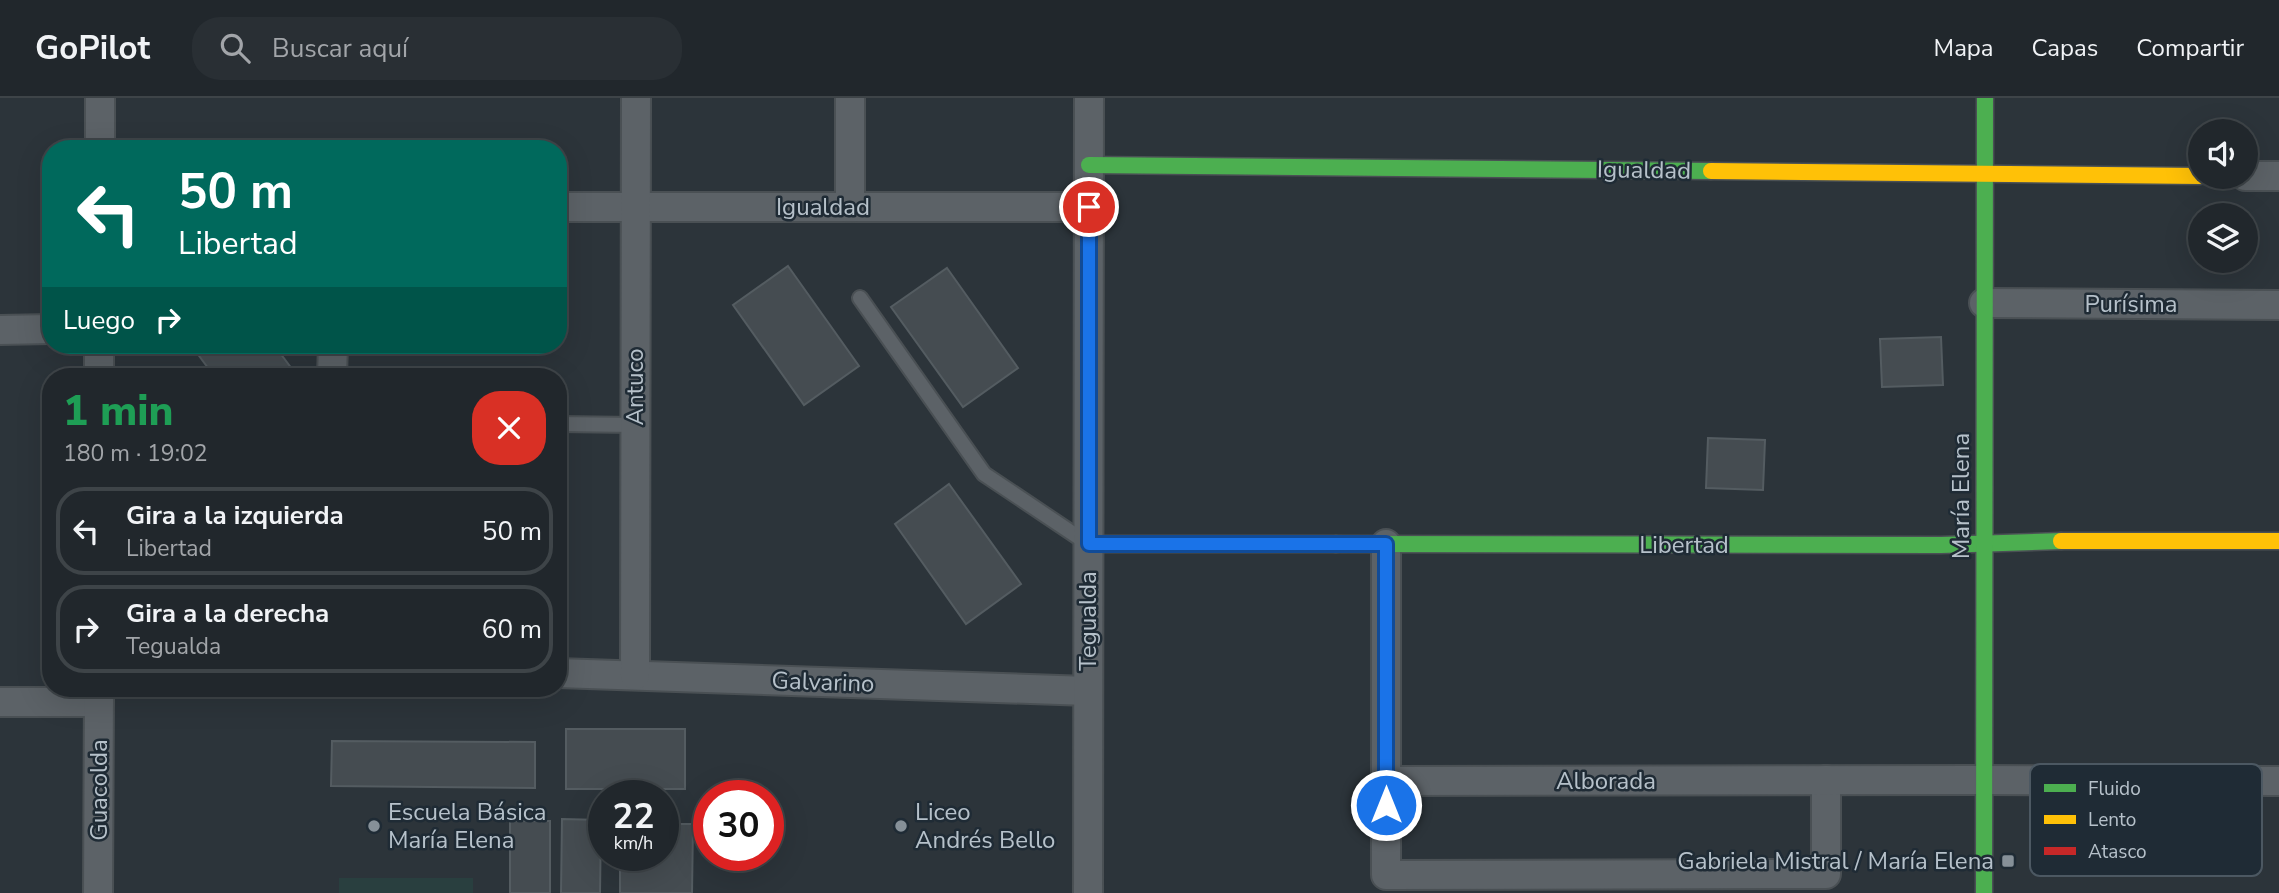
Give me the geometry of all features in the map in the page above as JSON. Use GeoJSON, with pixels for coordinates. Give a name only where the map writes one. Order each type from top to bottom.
{"type":"FeatureCollection","features":[{"type":"Feature","properties":{"kind":"street"},"geometry":{"type":"LineString","coordinates":[[100,98],[100,140]]}},
{"type":"Feature","properties":{"kind":"street","name":"Antuco"},"geometry":{"type":"LineString","coordinates":[[635,676],[636,98]]}},
{"type":"Feature","properties":{"kind":"street"},"geometry":{"type":"LineString","coordinates":[[850,98],[850,207]]}},
{"type":"Feature","properties":{"kind":"street","name":"Tegualda"},"geometry":{"type":"LineString","coordinates":[[1088,893],[1089,98]]}},
{"type":"Feature","properties":{"kind":"street","name":"María Elena"},"geometry":{"type":"LineString","coordinates":[[1984,893],[1985,98]]}},
{"type":"Feature","properties":{"kind":"street","name":"Igualdad"},"geometry":{"type":"LineString","coordinates":[[1089,165],[2188,176]]}},
{"type":"Feature","properties":{"kind":"street"},"geometry":{"type":"LineString","coordinates":[[2258,176],[2279,176]]}},
{"type":"Feature","properties":{"kind":"street","name":"Igualdad"},"geometry":{"type":"LineString","coordinates":[[567,207],[1089,207]]}},
{"type":"Feature","properties":{"kind":"street","name":"Purísima"},"geometry":{"type":"LineString","coordinates":[[1984,303],[2279,305]]}},
{"type":"Feature","properties":{"kind":"street"},"geometry":{"type":"LineString","coordinates":[[0,330],[42,329]]}},
{"type":"Feature","properties":{"kind":"street","name":"Libertad"},"geometry":{"type":"LineString","coordinates":[[1089,544],[1941,545],[2027,541],[2279,541]]}},
{"type":"Feature","properties":{"kind":"street"},"geometry":{"type":"LineString","coordinates":[[1386,544],[1387,875],[1826,874],[1826,780]]}},
{"type":"Feature","properties":{"kind":"street","name":"Galvarino"},"geometry":{"type":"LineString","coordinates":[[567,673],[1088,691]]}},
{"type":"Feature","properties":{"kind":"street"},"geometry":{"type":"LineString","coordinates":[[0,702],[71,697]]}},
{"type":"Feature","properties":{"kind":"street","name":"Guacolda"},"geometry":{"type":"LineString","coordinates":[[98,893],[99,697]]}},
{"type":"Feature","properties":{"kind":"street","name":"Alborada"},"geometry":{"type":"LineString","coordinates":[[1386,782],[2030,780]]}},
{"type":"Feature","properties":{"kind":"lane"},"geometry":{"type":"LineString","coordinates":[[859,298],[984,474],[1089,544]]}},
{"type":"Feature","properties":{"kind":"lane"},"geometry":{"type":"LineString","coordinates":[[567,424],[635,425]]}},
{"type":"Feature","properties":{"kind":"green space"},"geometry":{"type":"Polygon","coordinates":[[[339,878],[473,878],[473,893],[339,893],[339,878]]]}},
{"type":"Feature","properties":{"kind":"building"},"geometry":{"type":"Polygon","coordinates":[[[788,266],[859,366],[804,405],[733,305],[788,266]]]}},
{"type":"Feature","properties":{"kind":"building"},"geometry":{"type":"Polygon","coordinates":[[[947,268],[1018,368],[963,407],[891,307],[947,268]]]}},
{"type":"Feature","properties":{"kind":"building"},"geometry":{"type":"Polygon","coordinates":[[[1941,337],[1943,385],[1882,387],[1880,339],[1941,337]]]}},
{"type":"Feature","properties":{"kind":"building"},"geometry":{"type":"Polygon","coordinates":[[[198,354],[281,354],[291,368],[208,368],[198,354]]]}},
{"type":"Feature","properties":{"kind":"building"},"geometry":{"type":"Polygon","coordinates":[[[1708,438],[1765,440],[1763,490],[1706,488],[1708,438]]]}},
{"type":"Feature","properties":{"kind":"building"},"geometry":{"type":"Polygon","coordinates":[[[949,484],[1021,584],[966,624],[895,524],[949,484]]]}},
{"type":"Feature","properties":{"kind":"building"},"geometry":{"type":"Polygon","coordinates":[[[566,729],[685,729],[685,789],[679,789],[679,780],[588,780],[588,789],[566,789],[566,729]]]}},
{"type":"Feature","properties":{"kind":"building"},"geometry":{"type":"Polygon","coordinates":[[[332,741],[535,742],[535,788],[331,786],[332,741]]]}},
{"type":"Feature","properties":{"kind":"building"},"geometry":{"type":"Polygon","coordinates":[[[562,819],[588,820],[588,871],[600,871],[600,893],[561,893],[562,819]]]}},
{"type":"Feature","properties":{"kind":"building"},"geometry":{"type":"Polygon","coordinates":[[[510,821],[550,821],[550,893],[510,893],[510,821]]]}},
{"type":"Feature","properties":{"kind":"building"},"geometry":{"type":"Polygon","coordinates":[[[679,824],[693,824],[692,893],[620,893],[620,871],[679,871],[679,824]]]}},
{"type":"Feature","properties":{"kind":"traffic: fast"},"geometry":{"type":"LineString","coordinates":[[1984,893],[1985,98]]}},
{"type":"Feature","properties":{"kind":"traffic: fast"},"geometry":{"type":"LineString","coordinates":[[1089,165],[1711,171]]}},
{"type":"Feature","properties":{"kind":"traffic: fast"},"geometry":{"type":"LineString","coordinates":[[1336,544],[1941,545],[2061,541]]}},
{"type":"Feature","properties":{"kind":"traffic: slow"},"geometry":{"type":"LineString","coordinates":[[1711,171],[2188,176]]}},
{"type":"Feature","properties":{"kind":"traffic: slow"},"geometry":{"type":"LineString","coordinates":[[2061,541],[2279,541]]}},
{"type":"Feature","properties":{"kind":"traffic: jam"},"geometry":{"type":"LineString","coordinates":[[1089,544],[1336,544]]}},
{"type":"Feature","properties":{"kind":"place","name":"Escuela Básica María Elena"},"geometry":{"type":"Point","coordinates":[374,826]}},
{"type":"Feature","properties":{"kind":"place","name":"Liceo Andrés Bello"},"geometry":{"type":"Point","coordinates":[901,826]}},
{"type":"Feature","properties":{"kind":"place","name":"Gabriela Mistral / María Elena"},"geometry":{"type":"Point","coordinates":[2008,861]}},
{"type":"Feature","properties":{"kind":"route"},"geometry":{"type":"LineString","coordinates":[[1089,207],[1089,544],[1386,544],[1386,805]]}}]}
